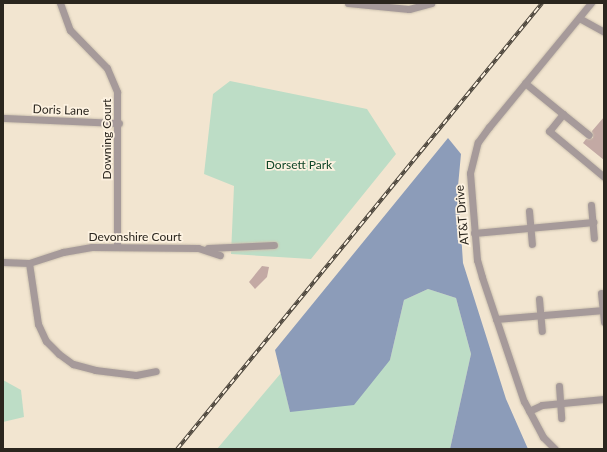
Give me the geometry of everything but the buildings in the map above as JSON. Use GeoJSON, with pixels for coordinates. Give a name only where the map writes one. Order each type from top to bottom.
{"type":"FeatureCollection","features":[{"type":"Feature","properties":{"kind":"street","name":"Downing Court"},"geometry":{"type":"LineString","coordinates":[[60,3],[66,22],[74,36],[101,61],[111,76],[118,98],[117,247]]}},
{"type":"Feature","properties":{"kind":"street"},"geometry":{"type":"LineString","coordinates":[[348,3],[409,8],[431,3]]}},
{"type":"Feature","properties":{"kind":"street","name":"AT&T Drive"},"geometry":{"type":"LineString","coordinates":[[555,449],[544,437],[528,411],[482,277],[474,233],[470,173],[473,156],[489,127],[591,3]]}},
{"type":"Feature","properties":{"kind":"street"},"geometry":{"type":"LineString","coordinates":[[579,18],[604,32]]}},
{"type":"Feature","properties":{"kind":"street"},"geometry":{"type":"LineString","coordinates":[[525,83],[589,135]]}},
{"type":"Feature","properties":{"kind":"street"},"geometry":{"type":"LineString","coordinates":[[563,114],[549,131],[604,177]]}},
{"type":"Feature","properties":{"kind":"street","name":"Doris Lane"},"geometry":{"type":"LineString","coordinates":[[3,118],[119,123]]}},
{"type":"Feature","properties":{"kind":"street"},"geometry":{"type":"LineString","coordinates":[[591,205],[594,238]]}},
{"type":"Feature","properties":{"kind":"street"},"geometry":{"type":"LineString","coordinates":[[529,211],[532,244]]}},
{"type":"Feature","properties":{"kind":"street"},"geometry":{"type":"LineString","coordinates":[[474,233],[593,222]]}},
{"type":"Feature","properties":{"kind":"street"},"geometry":{"type":"LineString","coordinates":[[198,248],[274,245]]}},
{"type":"Feature","properties":{"kind":"street","name":"Devonshire Court"},"geometry":{"type":"LineString","coordinates":[[3,262],[29,263],[76,248],[198,248],[220,255]]}},
{"type":"Feature","properties":{"kind":"street"},"geometry":{"type":"LineString","coordinates":[[29,263],[38,324],[46,341],[58,354],[73,364],[95,370],[136,375],[156,371]]}},
{"type":"Feature","properties":{"kind":"street"},"geometry":{"type":"LineString","coordinates":[[601,293],[604,322]]}},
{"type":"Feature","properties":{"kind":"street"},"geometry":{"type":"LineString","coordinates":[[539,299],[542,331]]}},
{"type":"Feature","properties":{"kind":"street"},"geometry":{"type":"LineString","coordinates":[[496,319],[603,310]]}},
{"type":"Feature","properties":{"kind":"street"},"geometry":{"type":"LineString","coordinates":[[558,386],[561,418]]}},
{"type":"Feature","properties":{"kind":"street"},"geometry":{"type":"LineString","coordinates":[[528,411],[542,405],[604,399]]}},
{"type":"Feature","properties":{"kind":"green space","name":"Dorsett Park"},"geometry":{"type":"Polygon","coordinates":[[[230,81],[367,109],[396,154],[311,259],[231,254],[234,186],[204,174],[213,94],[230,81]]]}},
{"type":"Feature","properties":{"kind":"green space"},"geometry":{"type":"Polygon","coordinates":[[[428,289],[456,298],[471,354],[450,449],[217,449],[281,373],[290,412],[390,360],[404,300],[428,289]]]}},
{"type":"Feature","properties":{"kind":"green space"},"geometry":{"type":"Polygon","coordinates":[[[3,380],[21,390],[24,417],[3,422],[3,380]]]}},
{"type":"Feature","properties":{"kind":"water"},"geometry":{"type":"Polygon","coordinates":[[[448,138],[461,154],[458,186],[463,263],[506,399],[528,449],[450,449],[471,354],[456,298],[428,289],[404,300],[390,360],[354,405],[290,412],[275,350],[448,138]]]}},
{"type":"Feature","properties":{"kind":"railway"},"geometry":{"type":"LineString","coordinates":[[177,449],[542,3]]}}]}
